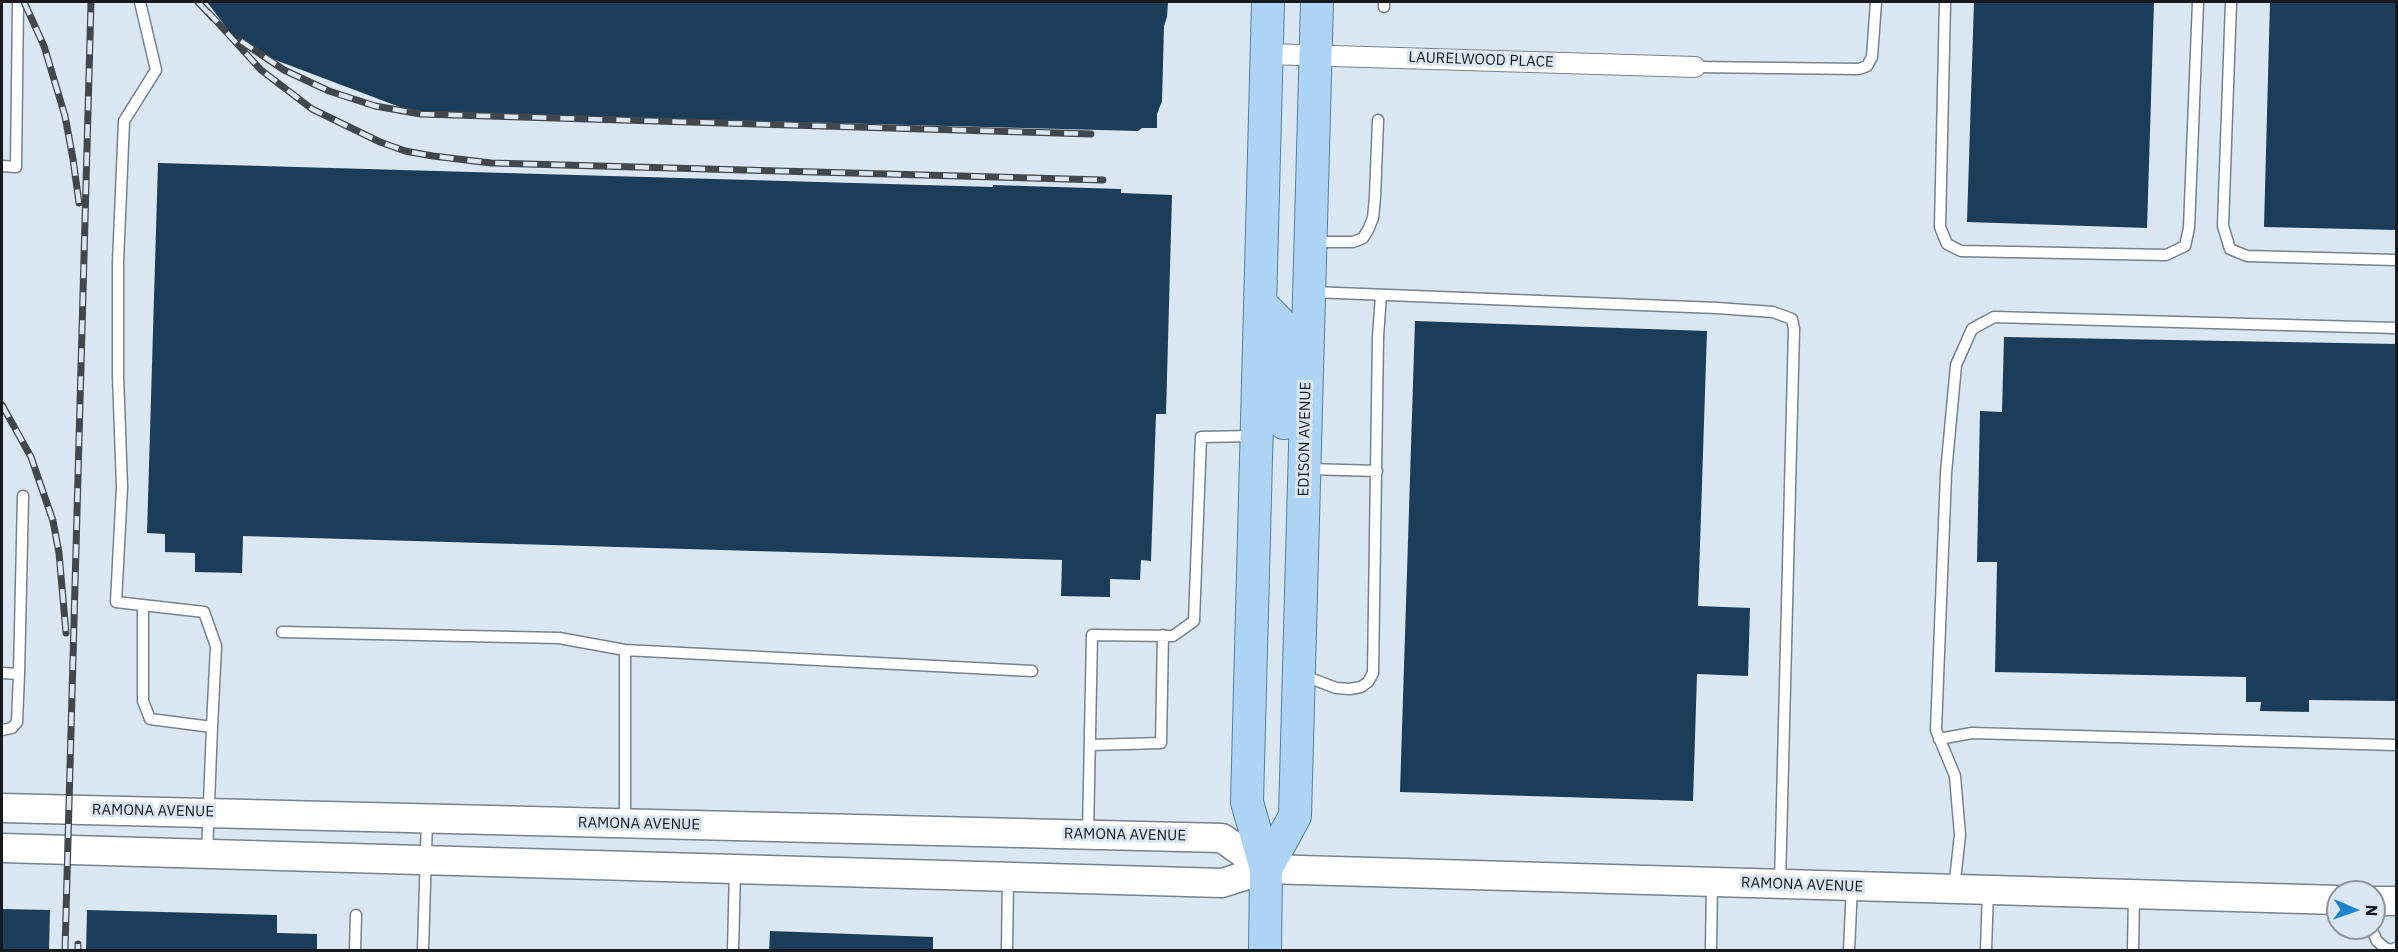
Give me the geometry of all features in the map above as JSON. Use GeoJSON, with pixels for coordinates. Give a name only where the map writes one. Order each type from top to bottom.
{"type":"FeatureCollection","features":[{"type":"Feature","properties":{"kind":"main road","name":"EDISON AVENUE"},"geometry":{"type":"LineString","coordinates":[[1265,951],[1266,869],[1247,802],[1269,2]]}},
{"type":"Feature","properties":{"kind":"main road","name":"EDISON AVENUE"},"geometry":{"type":"LineString","coordinates":[[1266,869],[1295,816],[1317,2]]}},
{"type":"Feature","properties":{"kind":"main road"},"geometry":{"type":"LineString","coordinates":[[1261,304],[1279,322],[1285,334],[1284,439],[1287,452],[1304,468]]}},
{"type":"Feature","properties":{"kind":"main road","name":"RAMONA AVENUE"},"geometry":{"type":"LineString","coordinates":[[2,808],[1222,838],[1266,869]]}},
{"type":"Feature","properties":{"kind":"main road","name":"RAMONA AVENUE"},"geometry":{"type":"LineString","coordinates":[[2,848],[1221,883],[1266,869],[2326,900]]}},
{"type":"Feature","properties":{"kind":"street","name":"LAURELWOOD PLACE"},"geometry":{"type":"LineString","coordinates":[[1267,54],[1695,67]]}},
{"type":"Feature","properties":{"kind":"lane"},"geometry":{"type":"LineString","coordinates":[[2,166],[16,166],[18,2]]}},
{"type":"Feature","properties":{"kind":"lane"},"geometry":{"type":"LineString","coordinates":[[140,2],[156,70],[124,121],[118,263],[118,375],[122,487],[116,602],[204,612],[216,646],[207,854]]}},
{"type":"Feature","properties":{"kind":"lane"},"geometry":{"type":"LineString","coordinates":[[1695,67],[1859,69],[1867,66],[1872,57],[1876,2]]}},
{"type":"Feature","properties":{"kind":"lane"},"geometry":{"type":"LineString","coordinates":[[1945,2],[1940,227],[1947,244],[1961,251],[2166,255],[2185,246],[2189,228],[2198,2]]}},
{"type":"Feature","properties":{"kind":"lane"},"geometry":{"type":"LineString","coordinates":[[2231,2],[2223,226],[2230,249],[2247,256],[2397,260]]}},
{"type":"Feature","properties":{"kind":"lane"},"geometry":{"type":"LineString","coordinates":[[1310,242],[1353,242],[1363,238],[1368,230],[1373,218],[1375,197],[1378,120]]}},
{"type":"Feature","properties":{"kind":"lane"},"geometry":{"type":"LineString","coordinates":[[1309,292],[1717,308],[1773,312],[1792,319],[1794,329],[1780,884]]}},
{"type":"Feature","properties":{"kind":"lane"},"geometry":{"type":"LineString","coordinates":[[1299,674],[1335,688],[1350,689],[1361,687],[1368,682],[1373,673],[1378,337],[1381,295]]}},
{"type":"Feature","properties":{"kind":"lane"},"geometry":{"type":"LineString","coordinates":[[1954,889],[1960,835],[1955,776],[1935,730],[1946,473],[1956,365],[1972,329],[1994,317],[2397,328]]}},
{"type":"Feature","properties":{"kind":"lane"},"geometry":{"type":"LineString","coordinates":[[1088,834],[1092,635],[1173,636],[1194,621],[1201,437],[1257,436]]}},
{"type":"Feature","properties":{"kind":"lane"},"geometry":{"type":"LineString","coordinates":[[1304,468],[1377,471]]}},
{"type":"Feature","properties":{"kind":"lane"},"geometry":{"type":"LineString","coordinates":[[2,730],[12,728],[17,722],[23,496]]}},
{"type":"Feature","properties":{"kind":"lane"},"geometry":{"type":"LineString","coordinates":[[143,605],[143,701],[150,719],[212,728]]}},
{"type":"Feature","properties":{"kind":"lane"},"geometry":{"type":"LineString","coordinates":[[282,632],[558,638],[625,650],[1032,671]]}},
{"type":"Feature","properties":{"kind":"lane"},"geometry":{"type":"LineString","coordinates":[[1090,745],[1161,743],[1163,635]]}},
{"type":"Feature","properties":{"kind":"lane"},"geometry":{"type":"LineString","coordinates":[[625,650],[625,823]]}},
{"type":"Feature","properties":{"kind":"lane"},"geometry":{"type":"LineString","coordinates":[[2,673],[20,674]]}},
{"type":"Feature","properties":{"kind":"lane"},"geometry":{"type":"LineString","coordinates":[[1939,739],[1972,733],[2397,745]]}},
{"type":"Feature","properties":{"kind":"lane"},"geometry":{"type":"LineString","coordinates":[[423,951],[428,818]]}},
{"type":"Feature","properties":{"kind":"lane"},"geometry":{"type":"LineString","coordinates":[[733,951],[735,869]]}},
{"type":"Feature","properties":{"kind":"lane"},"geometry":{"type":"LineString","coordinates":[[1007,951],[1008,877]]}},
{"type":"Feature","properties":{"kind":"lane"},"geometry":{"type":"LineString","coordinates":[[1711,951],[1712,882]]}},
{"type":"Feature","properties":{"kind":"lane"},"geometry":{"type":"LineString","coordinates":[[1849,951],[1852,886]]}},
{"type":"Feature","properties":{"kind":"lane"},"geometry":{"type":"LineString","coordinates":[[1986,951],[1988,890]]}},
{"type":"Feature","properties":{"kind":"lane"},"geometry":{"type":"LineString","coordinates":[[2133,951],[2134,894]]}},
{"type":"Feature","properties":{"kind":"lane"},"geometry":{"type":"LineString","coordinates":[[355,951],[356,915]]}},
{"type":"Feature","properties":{"kind":"lane"},"geometry":{"type":"LineString","coordinates":[[2377,940],[2385,948],[2391,950],[2397,948]]}},
{"type":"Feature","properties":{"kind":"building"},"geometry":{"type":"Polygon","coordinates":[[[207,2],[1168,2],[1164,26],[1162,101],[1157,114],[1157,128],[1142,128],[1138,131],[413,112],[241,47],[207,2]]]}},
{"type":"Feature","properties":{"kind":"building"},"geometry":{"type":"Polygon","coordinates":[[[1974,2],[2154,2],[2147,228],[1967,222],[1974,2]]]}},
{"type":"Feature","properties":{"kind":"building"},"geometry":{"type":"Polygon","coordinates":[[[2270,2],[2397,2],[2397,230],[2264,227],[2270,2]]]}},
{"type":"Feature","properties":{"kind":"building"},"geometry":{"type":"Polygon","coordinates":[[[158,163],[1121,189],[1121,193],[1172,195],[1166,414],[1156,414],[1151,561],[1141,560],[1140,580],[1110,579],[1110,597],[1061,596],[1062,560],[243,536],[242,573],[195,572],[195,553],[165,552],[165,534],[147,533],[158,163]]]}},
{"type":"Feature","properties":{"kind":"building"},"geometry":{"type":"Polygon","coordinates":[[[1415,321],[1707,331],[1698,606],[1750,608],[1748,676],[1697,674],[1693,801],[1400,792],[1415,321]]]}},
{"type":"Feature","properties":{"kind":"building"},"geometry":{"type":"Polygon","coordinates":[[[2004,337],[2397,344],[2397,701],[2309,700],[2309,712],[2260,711],[2261,702],[2246,702],[2246,677],[1995,672],[1997,562],[1977,562],[1980,411],[2002,412],[2004,337]]]}},
{"type":"Feature","properties":{"kind":"building"},"geometry":{"type":"Polygon","coordinates":[[[2,909],[50,910],[49,951],[2,951],[2,909]]]}},
{"type":"Feature","properties":{"kind":"building"},"geometry":{"type":"Polygon","coordinates":[[[87,910],[277,915],[277,933],[317,934],[317,951],[86,951],[87,910]]]}},
{"type":"Feature","properties":{"kind":"building"},"geometry":{"type":"Polygon","coordinates":[[[770,931],[933,937],[933,951],[769,951],[770,931]]]}},
{"type":"Feature","properties":{"kind":"railway"},"geometry":{"type":"LineString","coordinates":[[24,2],[44,46],[65,116],[79,203]]}},
{"type":"Feature","properties":{"kind":"railway"},"geometry":{"type":"LineString","coordinates":[[65,950],[91,2]]}},
{"type":"Feature","properties":{"kind":"railway"},"geometry":{"type":"LineString","coordinates":[[198,2],[213,18]]}},
{"type":"Feature","properties":{"kind":"railway"},"geometry":{"type":"LineString","coordinates":[[208,12],[261,70],[312,109],[380,142],[405,151],[491,163],[1103,180]]}},
{"type":"Feature","properties":{"kind":"railway"},"geometry":{"type":"LineString","coordinates":[[241,41],[284,70],[329,91],[375,106],[421,114],[1091,134]]}},
{"type":"Feature","properties":{"kind":"railway"},"geometry":{"type":"LineString","coordinates":[[2,405],[31,457],[53,521],[59,553],[66,633]]}},
{"type":"Feature","properties":{"kind":"railway"},"geometry":{"type":"LineString","coordinates":[[78,944],[78,950]]}}]}
